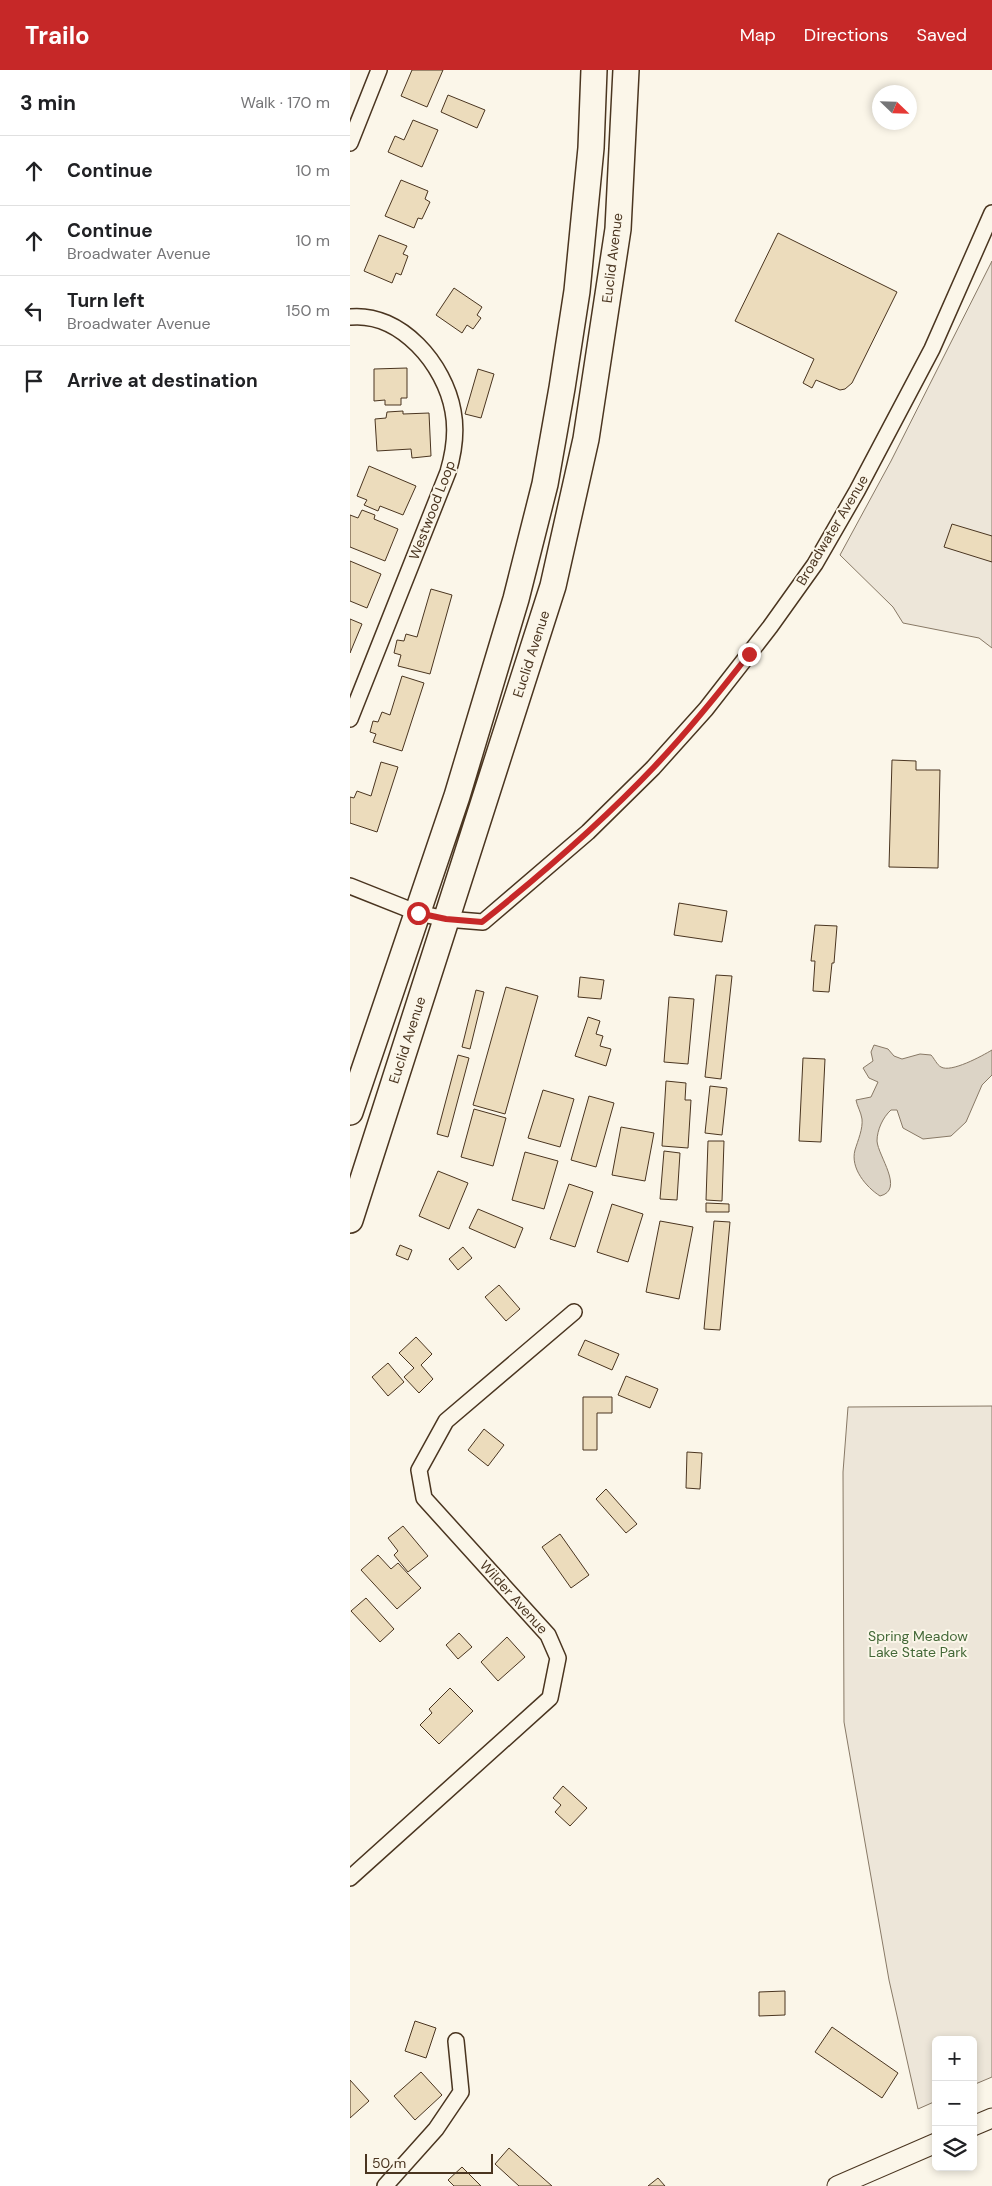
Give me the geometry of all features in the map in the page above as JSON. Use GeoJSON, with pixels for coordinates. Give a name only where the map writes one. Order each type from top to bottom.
{"type":"FeatureCollection","features":[{"type":"Feature","properties":{"kind":"highway","name":"Euclid Avenue"},"geometry":{"type":"LineString","coordinates":[[350,1112],[418,913],[484,706],[516,599],[545,484],[577,291],[591,148],[594,70]]}},
{"type":"Feature","properties":{"kind":"highway","name":"Euclid Avenue"},"geometry":{"type":"LineString","coordinates":[[350,1220],[553,586],[586,439],[618,229],[626,70]]}},
{"type":"Feature","properties":{"kind":"street"},"geometry":{"type":"LineString","coordinates":[[350,143],[379,70]]}},
{"type":"Feature","properties":{"kind":"street","name":"Broadwater Avenue"},"geometry":{"type":"LineString","coordinates":[[350,886],[418,913],[446,919],[482,922],[588,832],[653,768],[706,709],[770,627],[815,564],[932,349],[992,213]]}},
{"type":"Feature","properties":{"kind":"street","name":"Westwood Loop"},"geometry":{"type":"LineString","coordinates":[[350,316],[365,317],[388,325],[413,341],[427,356],[438,370],[450,397],[453,412],[454,443],[448,472],[350,719]]}},
{"type":"Feature","properties":{"kind":"street","name":"Wilder Avenue"},"geometry":{"type":"LineString","coordinates":[[350,1878],[550,1698],[558,1658],[548,1635],[424,1498],[419,1470],[446,1421],[574,1312]]}},
{"type":"Feature","properties":{"kind":"street"},"geometry":{"type":"LineString","coordinates":[[386,2186],[436,2129],[461,2092],[456,2041]]}},
{"type":"Feature","properties":{"kind":"street"},"geometry":{"type":"LineString","coordinates":[[977,2124],[992,2118]]}},
{"type":"Feature","properties":{"kind":"street"},"geometry":{"type":"LineString","coordinates":[[837,2186],[932,2145]]}},
{"type":"Feature","properties":{"kind":"green space"},"geometry":{"type":"Polygon","coordinates":[[[992,261],[992,648],[979,638],[903,623],[893,607],[840,555],[891,461],[992,261]]]}},
{"type":"Feature","properties":{"kind":"green space","name":"Spring Meadow Lake State Park"},"geometry":{"type":"Polygon","coordinates":[[[992,1406],[992,2077],[977,2083],[977,2036],[932,2036],[932,2103],[918,2109],[889,1980],[844,1722],[843,1472],[848,1407],[992,1406]]]}},
{"type":"Feature","properties":{"kind":"shaded area"},"geometry":{"type":"Polygon","coordinates":[[[874,1045],[888,1049],[894,1056],[902,1059],[920,1054],[931,1055],[941,1067],[946,1068],[959,1066],[992,1050],[992,1075],[982,1085],[966,1122],[951,1136],[923,1139],[903,1128],[897,1110],[891,1110],[885,1116],[879,1128],[877,1141],[888,1172],[890,1187],[887,1193],[880,1196],[869,1188],[860,1176],[854,1157],[862,1123],[856,1100],[871,1097],[878,1082],[869,1078],[863,1068],[873,1061],[871,1052],[874,1045]]]}},
{"type":"Feature","properties":{"kind":"building"},"geometry":{"type":"Polygon","coordinates":[[[412,70],[443,70],[427,107],[401,96],[412,70]]]}},
{"type":"Feature","properties":{"kind":"building"},"geometry":{"type":"Polygon","coordinates":[[[448,95],[485,110],[477,128],[441,112],[448,95]]]}},
{"type":"Feature","properties":{"kind":"building"},"geometry":{"type":"Polygon","coordinates":[[[413,120],[438,130],[422,167],[388,152],[395,136],[404,140],[413,120]]]}},
{"type":"Feature","properties":{"kind":"building"},"geometry":{"type":"Polygon","coordinates":[[[401,180],[428,191],[425,199],[430,202],[422,219],[418,218],[414,228],[385,216],[401,180]]]}},
{"type":"Feature","properties":{"kind":"building"},"geometry":{"type":"Polygon","coordinates":[[[778,233],[897,292],[852,383],[845,389],[840,390],[816,380],[812,388],[803,383],[814,359],[735,321],[778,233]]]}},
{"type":"Feature","properties":{"kind":"building"},"geometry":{"type":"Polygon","coordinates":[[[379,235],[407,246],[403,254],[408,256],[401,275],[396,273],[392,283],[364,271],[379,235]]]}},
{"type":"Feature","properties":{"kind":"building"},"geometry":{"type":"Polygon","coordinates":[[[454,288],[482,307],[477,315],[481,318],[473,329],[467,325],[462,333],[436,315],[454,288]]]}},
{"type":"Feature","properties":{"kind":"building"},"geometry":{"type":"Polygon","coordinates":[[[407,368],[407,398],[401,398],[401,405],[385,405],[385,400],[374,401],[374,369],[407,368]]]}},
{"type":"Feature","properties":{"kind":"building"},"geometry":{"type":"Polygon","coordinates":[[[478,369],[494,374],[481,418],[465,414],[478,369]]]}},
{"type":"Feature","properties":{"kind":"building"},"geometry":{"type":"Polygon","coordinates":[[[403,411],[403,414],[429,413],[431,456],[412,458],[411,449],[377,451],[375,419],[386,418],[387,412],[403,411]]]}},
{"type":"Feature","properties":{"kind":"building"},"geometry":{"type":"Polygon","coordinates":[[[369,466],[416,486],[403,515],[380,506],[378,511],[364,505],[367,500],[357,496],[369,466]]]}},
{"type":"Feature","properties":{"kind":"building"},"geometry":{"type":"Polygon","coordinates":[[[362,510],[375,515],[374,519],[398,529],[385,561],[350,547],[350,515],[358,518],[362,510]]]}},
{"type":"Feature","properties":{"kind":"building"},"geometry":{"type":"Polygon","coordinates":[[[952,524],[992,536],[992,562],[944,547],[952,524]]]}},
{"type":"Feature","properties":{"kind":"building"},"geometry":{"type":"Polygon","coordinates":[[[350,561],[381,574],[367,608],[350,601],[350,561]]]}},
{"type":"Feature","properties":{"kind":"building"},"geometry":{"type":"Polygon","coordinates":[[[431,589],[452,595],[430,674],[398,666],[401,655],[394,653],[397,640],[404,641],[406,634],[417,637],[431,589]]]}},
{"type":"Feature","properties":{"kind":"building"},"geometry":{"type":"Polygon","coordinates":[[[350,619],[362,624],[350,653],[350,619]]]}},
{"type":"Feature","properties":{"kind":"building"},"geometry":{"type":"Polygon","coordinates":[[[402,676],[424,683],[402,751],[373,742],[376,734],[370,732],[373,721],[378,722],[382,712],[390,715],[402,676]]]}},
{"type":"Feature","properties":{"kind":"building"},"geometry":{"type":"Polygon","coordinates":[[[892,760],[916,761],[916,770],[940,770],[938,868],[889,867],[892,760]]]}},
{"type":"Feature","properties":{"kind":"building"},"geometry":{"type":"Polygon","coordinates":[[[381,762],[398,767],[377,832],[350,823],[350,797],[354,798],[357,791],[371,796],[381,762]]]}},
{"type":"Feature","properties":{"kind":"building"},"geometry":{"type":"Polygon","coordinates":[[[679,903],[727,911],[722,942],[674,935],[679,903]]]}},
{"type":"Feature","properties":{"kind":"building"},"geometry":{"type":"Polygon","coordinates":[[[815,925],[837,926],[829,992],[813,991],[815,961],[811,961],[815,925]]]}},
{"type":"Feature","properties":{"kind":"building"},"geometry":{"type":"Polygon","coordinates":[[[716,975],[732,976],[721,1079],[705,1077],[716,975]]]}},
{"type":"Feature","properties":{"kind":"building"},"geometry":{"type":"Polygon","coordinates":[[[580,977],[604,980],[601,999],[578,997],[580,977]]]}},
{"type":"Feature","properties":{"kind":"building"},"geometry":{"type":"Polygon","coordinates":[[[506,987],[538,996],[505,1114],[473,1105],[506,987]]]}},
{"type":"Feature","properties":{"kind":"building"},"geometry":{"type":"Polygon","coordinates":[[[476,990],[484,992],[470,1049],[462,1047],[476,990]]]}},
{"type":"Feature","properties":{"kind":"building"},"geometry":{"type":"Polygon","coordinates":[[[669,997],[694,999],[688,1064],[664,1062],[669,997]]]}},
{"type":"Feature","properties":{"kind":"building"},"geometry":{"type":"Polygon","coordinates":[[[588,1017],[600,1021],[596,1034],[603,1036],[600,1046],[611,1049],[606,1066],[575,1056],[588,1017]]]}},
{"type":"Feature","properties":{"kind":"building"},"geometry":{"type":"Polygon","coordinates":[[[458,1055],[469,1058],[448,1137],[437,1134],[458,1055]]]}},
{"type":"Feature","properties":{"kind":"building"},"geometry":{"type":"Polygon","coordinates":[[[803,1058],[825,1059],[821,1142],[799,1141],[803,1058]]]}},
{"type":"Feature","properties":{"kind":"building"},"geometry":{"type":"Polygon","coordinates":[[[666,1081],[686,1083],[685,1100],[691,1100],[688,1148],[662,1146],[666,1081]]]}},
{"type":"Feature","properties":{"kind":"building"},"geometry":{"type":"Polygon","coordinates":[[[710,1086],[727,1088],[722,1135],[705,1133],[710,1086]]]}},
{"type":"Feature","properties":{"kind":"building"},"geometry":{"type":"Polygon","coordinates":[[[543,1090],[574,1099],[560,1147],[528,1138],[543,1090]]]}},
{"type":"Feature","properties":{"kind":"building"},"geometry":{"type":"Polygon","coordinates":[[[589,1096],[614,1103],[596,1167],[571,1160],[589,1096]]]}},
{"type":"Feature","properties":{"kind":"building"},"geometry":{"type":"Polygon","coordinates":[[[474,1109],[506,1118],[493,1166],[461,1157],[474,1109]]]}},
{"type":"Feature","properties":{"kind":"building"},"geometry":{"type":"Polygon","coordinates":[[[621,1127],[654,1133],[645,1181],[612,1175],[621,1127]]]}},
{"type":"Feature","properties":{"kind":"building"},"geometry":{"type":"Polygon","coordinates":[[[708,1141],[724,1141],[722,1201],[706,1200],[708,1141]]]}},
{"type":"Feature","properties":{"kind":"building"},"geometry":{"type":"Polygon","coordinates":[[[664,1151],[680,1153],[677,1200],[660,1199],[664,1151]]]}},
{"type":"Feature","properties":{"kind":"building"},"geometry":{"type":"Polygon","coordinates":[[[525,1152],[558,1161],[544,1209],[512,1200],[525,1152]]]}},
{"type":"Feature","properties":{"kind":"building"},"geometry":{"type":"Polygon","coordinates":[[[438,1171],[468,1183],[449,1229],[419,1216],[438,1171]]]}},
{"type":"Feature","properties":{"kind":"building"},"geometry":{"type":"Polygon","coordinates":[[[569,1184],[593,1192],[575,1247],[550,1239],[569,1184]]]}},
{"type":"Feature","properties":{"kind":"building"},"geometry":{"type":"Polygon","coordinates":[[[706,1203],[729,1204],[729,1212],[706,1212],[706,1203]]]}},
{"type":"Feature","properties":{"kind":"building"},"geometry":{"type":"Polygon","coordinates":[[[612,1204],[643,1214],[628,1262],[597,1252],[612,1204]]]}},
{"type":"Feature","properties":{"kind":"building"},"geometry":{"type":"Polygon","coordinates":[[[478,1209],[523,1228],[515,1248],[469,1228],[478,1209]]]}},
{"type":"Feature","properties":{"kind":"building"},"geometry":{"type":"Polygon","coordinates":[[[660,1221],[693,1227],[679,1299],[646,1292],[660,1221]]]}},
{"type":"Feature","properties":{"kind":"building"},"geometry":{"type":"Polygon","coordinates":[[[714,1221],[730,1222],[720,1330],[704,1329],[714,1221]]]}},
{"type":"Feature","properties":{"kind":"building"},"geometry":{"type":"Polygon","coordinates":[[[400,1245],[412,1250],[408,1260],[396,1255],[400,1245]]]}},
{"type":"Feature","properties":{"kind":"building"},"geometry":{"type":"Polygon","coordinates":[[[463,1247],[472,1258],[458,1270],[449,1259],[463,1247]]]}},
{"type":"Feature","properties":{"kind":"building"},"geometry":{"type":"Polygon","coordinates":[[[499,1285],[520,1309],[506,1321],[485,1297],[499,1285]]]}},
{"type":"Feature","properties":{"kind":"building"},"geometry":{"type":"Polygon","coordinates":[[[416,1337],[432,1354],[421,1365],[433,1379],[419,1393],[404,1377],[414,1368],[399,1353],[416,1337]]]}},
{"type":"Feature","properties":{"kind":"building"},"geometry":{"type":"Polygon","coordinates":[[[585,1340],[619,1354],[612,1370],[578,1355],[585,1340]]]}},
{"type":"Feature","properties":{"kind":"building"},"geometry":{"type":"Polygon","coordinates":[[[388,1363],[404,1382],[388,1396],[372,1377],[388,1363]]]}},
{"type":"Feature","properties":{"kind":"building"},"geometry":{"type":"Polygon","coordinates":[[[626,1376],[658,1389],[650,1408],[618,1395],[626,1376]]]}},
{"type":"Feature","properties":{"kind":"building"},"geometry":{"type":"Polygon","coordinates":[[[583,1397],[612,1397],[612,1413],[597,1413],[597,1450],[583,1450],[583,1397]]]}},
{"type":"Feature","properties":{"kind":"building"},"geometry":{"type":"Polygon","coordinates":[[[484,1429],[504,1445],[488,1466],[468,1450],[484,1429]]]}},
{"type":"Feature","properties":{"kind":"building"},"geometry":{"type":"Polygon","coordinates":[[[687,1452],[702,1453],[700,1489],[686,1488],[687,1452]]]}},
{"type":"Feature","properties":{"kind":"building"},"geometry":{"type":"Polygon","coordinates":[[[606,1489],[637,1524],[626,1533],[596,1499],[606,1489]]]}},
{"type":"Feature","properties":{"kind":"building"},"geometry":{"type":"Polygon","coordinates":[[[403,1526],[428,1556],[408,1572],[394,1555],[398,1551],[388,1538],[403,1526]]]}},
{"type":"Feature","properties":{"kind":"building"},"geometry":{"type":"Polygon","coordinates":[[[560,1534],[589,1575],[571,1588],[542,1547],[560,1534]]]}},
{"type":"Feature","properties":{"kind":"building"},"geometry":{"type":"Polygon","coordinates":[[[378,1555],[391,1569],[398,1563],[421,1588],[397,1609],[361,1570],[378,1555]]]}},
{"type":"Feature","properties":{"kind":"building"},"geometry":{"type":"Polygon","coordinates":[[[366,1598],[394,1629],[380,1642],[351,1611],[366,1598]]]}},
{"type":"Feature","properties":{"kind":"building"},"geometry":{"type":"Polygon","coordinates":[[[459,1633],[472,1647],[458,1659],[446,1645],[459,1633]]]}},
{"type":"Feature","properties":{"kind":"building"},"geometry":{"type":"Polygon","coordinates":[[[507,1637],[525,1657],[498,1681],[481,1662],[507,1637]]]}},
{"type":"Feature","properties":{"kind":"building"},"geometry":{"type":"Polygon","coordinates":[[[450,1688],[473,1711],[439,1744],[420,1725],[432,1713],[429,1709],[450,1688]]]}},
{"type":"Feature","properties":{"kind":"building"},"geometry":{"type":"Polygon","coordinates":[[[563,1786],[587,1808],[570,1826],[555,1812],[561,1805],[553,1798],[563,1786]]]}},
{"type":"Feature","properties":{"kind":"building"},"geometry":{"type":"Polygon","coordinates":[[[785,1991],[785,2015],[759,2016],[759,1992],[785,1991]]]}},
{"type":"Feature","properties":{"kind":"building"},"geometry":{"type":"Polygon","coordinates":[[[415,2021],[436,2028],[426,2058],[405,2051],[415,2021]]]}},
{"type":"Feature","properties":{"kind":"building"},"geometry":{"type":"Polygon","coordinates":[[[832,2027],[898,2073],[882,2098],[815,2052],[832,2027]]]}},
{"type":"Feature","properties":{"kind":"building"},"geometry":{"type":"Polygon","coordinates":[[[421,2072],[442,2095],[415,2120],[394,2096],[421,2072]]]}},
{"type":"Feature","properties":{"kind":"building"},"geometry":{"type":"Polygon","coordinates":[[[350,2080],[369,2101],[350,2118],[350,2080]]]}},
{"type":"Feature","properties":{"kind":"building"},"geometry":{"type":"Polygon","coordinates":[[[509,2148],[552,2186],[519,2186],[495,2164],[509,2148]]]}},
{"type":"Feature","properties":{"kind":"building"},"geometry":{"type":"Polygon","coordinates":[[[462,2167],[481,2186],[454,2186],[448,2180],[462,2167]]]}},
{"type":"Feature","properties":{"kind":"building"},"geometry":{"type":"Polygon","coordinates":[[[658,2178],[665,2186],[648,2186],[658,2178]]]}},
{"type":"Feature","properties":{"kind":"route"},"geometry":{"type":"LineString","coordinates":[[418,913],[446,919],[482,922],[588,832],[653,768],[706,709],[749,654]]}}]}
